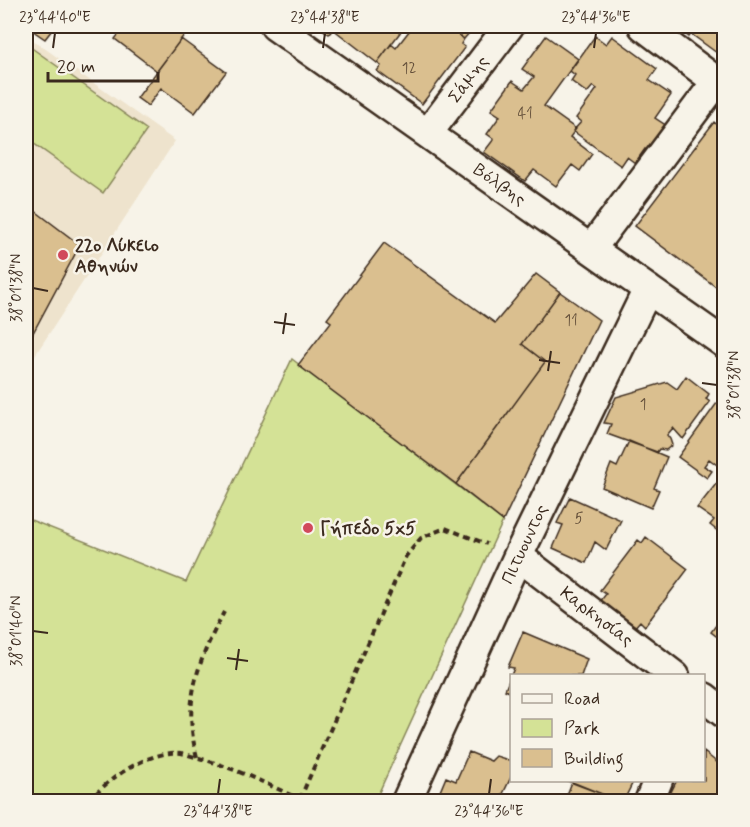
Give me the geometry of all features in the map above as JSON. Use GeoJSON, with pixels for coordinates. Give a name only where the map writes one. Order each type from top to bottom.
{"type":"FeatureCollection","features":[{"type":"Feature","properties":{"kind":"street","name":"Βόλβης"},"geometry":{"type":"LineString","coordinates":[[275,26],[724,343]]}},
{"type":"Feature","properties":{"kind":"street","name":"Σάμης"},"geometry":{"type":"LineString","coordinates":[[428,133],[509,26]]}},
{"type":"Feature","properties":{"kind":"street"},"geometry":{"type":"LineString","coordinates":[[591,249],[721,84],[643,26]]}},
{"type":"Feature","properties":{"kind":"street","name":"Πιτυουντος"},"geometry":{"type":"LineString","coordinates":[[405,801],[518,556],[648,289]]}},
{"type":"Feature","properties":{"kind":"street","name":"Καρκησίας"},"geometry":{"type":"LineString","coordinates":[[518,556],[674,674]]}},
{"type":"Feature","properties":{"kind":"street"},"geometry":{"type":"LineString","coordinates":[[705,698],[724,713]]}},
{"type":"Feature","properties":{"kind":"street"},"geometry":{"type":"LineString","coordinates":[[649,801],[657,782]]}},
{"type":"Feature","properties":{"kind":"path"},"geometry":{"type":"LineString","coordinates":[[300,799],[398,573],[406,556],[421,538],[445,528],[518,556]]}},
{"type":"Feature","properties":{"kind":"path"},"geometry":{"type":"LineString","coordinates":[[197,758],[192,736],[192,705],[196,675],[206,646],[224,612]]}},
{"type":"Feature","properties":{"kind":"path"},"geometry":{"type":"LineString","coordinates":[[89,801],[120,773],[158,755],[181,753],[213,762],[306,801]]}},
{"type":"Feature","properties":{"kind":"path"},"geometry":{"type":"LineString","coordinates":[[26,792],[46,801]]}},
{"type":"Feature","properties":{"kind":"shaded area","name":"22ο Λύκειο Αθηνών"},"geometry":{"type":"Polygon","coordinates":[[[26,35],[175,141],[26,369],[26,35]]]}},
{"type":"Feature","properties":{"kind":"green space"},"geometry":{"type":"Polygon","coordinates":[[[26,44],[147,130],[103,193],[26,138],[26,44]]]}},
{"type":"Feature","properties":{"kind":"green space"},"geometry":{"type":"Polygon","coordinates":[[[292,359],[503,521],[375,801],[26,802],[26,518],[186,582],[292,359]]]}},
{"type":"Feature","properties":{"kind":"building"},"geometry":{"type":"Polygon","coordinates":[[[26,26],[55,26],[45,39],[26,26]]]}},
{"type":"Feature","properties":{"kind":"building"},"geometry":{"type":"Polygon","coordinates":[[[106,26],[191,26],[157,71],[115,39],[119,34],[106,26]]]}},
{"type":"Feature","properties":{"kind":"building"},"geometry":{"type":"Polygon","coordinates":[[[318,26],[336,26],[329,34],[318,26]]]}},
{"type":"Feature","properties":{"kind":"building"},"geometry":{"type":"Polygon","coordinates":[[[336,26],[405,26],[377,63],[333,29],[336,26]]]}},
{"type":"Feature","properties":{"kind":"building"},"geometry":{"type":"Polygon","coordinates":[[[413,26],[420,29],[422,26],[446,26],[464,39],[461,44],[465,47],[422,104],[377,71],[381,66],[377,63],[391,44],[396,48],[413,26]]]}},
{"type":"Feature","properties":{"kind":"building"},"geometry":{"type":"Polygon","coordinates":[[[446,26],[475,26],[464,39],[446,26]]]}},
{"type":"Feature","properties":{"kind":"building"},"geometry":{"type":"Polygon","coordinates":[[[674,26],[724,26],[724,49],[717,53],[691,34],[689,37],[674,26]]]}},
{"type":"Feature","properties":{"kind":"building"},"geometry":{"type":"Polygon","coordinates":[[[546,36],[578,59],[544,106],[576,129],[570,137],[592,154],[580,171],[572,165],[556,186],[534,170],[525,181],[484,152],[494,139],[487,134],[500,116],[491,110],[512,81],[524,89],[534,77],[522,69],[546,36]]]}},
{"type":"Feature","properties":{"kind":"building"},"geometry":{"type":"Polygon","coordinates":[[[595,36],[606,44],[612,36],[657,69],[649,80],[671,95],[655,118],[667,126],[648,152],[645,149],[635,163],[627,157],[621,166],[573,131],[581,122],[576,118],[597,89],[593,86],[587,93],[571,81],[575,75],[570,71],[595,36]]]}},
{"type":"Feature","properties":{"kind":"building"},"geometry":{"type":"Polygon","coordinates":[[[181,39],[226,72],[195,113],[161,88],[148,106],[137,98],[181,39]]]}},
{"type":"Feature","properties":{"kind":"building"},"geometry":{"type":"Polygon","coordinates":[[[714,122],[724,130],[724,293],[635,226],[714,122]]]}},
{"type":"Feature","properties":{"kind":"building"},"geometry":{"type":"Polygon","coordinates":[[[26,204],[80,245],[26,346],[26,204]]]}},
{"type":"Feature","properties":{"kind":"building"},"geometry":{"type":"Polygon","coordinates":[[[384,243],[495,323],[536,274],[560,292],[522,344],[545,362],[456,484],[298,365],[331,322],[327,319],[384,243]]]}},
{"type":"Feature","properties":{"kind":"building"},"geometry":{"type":"Polygon","coordinates":[[[560,292],[599,320],[503,521],[456,484],[545,362],[522,344],[560,292]]]}},
{"type":"Feature","properties":{"kind":"building"},"geometry":{"type":"Polygon","coordinates":[[[686,376],[709,394],[706,399],[710,402],[683,439],[673,428],[667,435],[672,445],[666,450],[659,449],[657,452],[607,434],[611,424],[604,423],[616,397],[667,382],[677,389],[686,376]]]}},
{"type":"Feature","properties":{"kind":"building"},"geometry":{"type":"Polygon","coordinates":[[[717,403],[724,408],[724,470],[709,459],[704,466],[712,471],[707,478],[678,457],[717,403]]]}},
{"type":"Feature","properties":{"kind":"building"},"geometry":{"type":"Polygon","coordinates":[[[629,441],[667,457],[654,488],[659,490],[651,508],[602,487],[611,464],[617,467],[629,441]]]}},
{"type":"Feature","properties":{"kind":"building"},"geometry":{"type":"Polygon","coordinates":[[[724,474],[724,536],[710,525],[714,520],[697,508],[724,474]]]}},
{"type":"Feature","properties":{"kind":"building"},"geometry":{"type":"Polygon","coordinates":[[[570,497],[621,520],[606,550],[595,542],[586,563],[553,548],[563,525],[557,523],[570,497]]]}},
{"type":"Feature","properties":{"kind":"building"},"geometry":{"type":"Polygon","coordinates":[[[646,537],[688,569],[645,626],[640,621],[633,629],[599,603],[606,594],[600,590],[638,540],[642,543],[646,537]]]}},
{"type":"Feature","properties":{"kind":"building"},"geometry":{"type":"Polygon","coordinates":[[[724,614],[724,642],[711,632],[724,614]]]}},
{"type":"Feature","properties":{"kind":"building"},"geometry":{"type":"Polygon","coordinates":[[[523,632],[587,659],[582,674],[512,674],[514,668],[508,667],[523,632]]]}},
{"type":"Feature","properties":{"kind":"building"},"geometry":{"type":"Polygon","coordinates":[[[510,678],[510,692],[505,690],[510,678]]]}},
{"type":"Feature","properties":{"kind":"building"},"geometry":{"type":"Polygon","coordinates":[[[469,752],[491,761],[496,756],[510,760],[510,779],[499,802],[436,801],[446,777],[456,781],[469,752]]]}},
{"type":"Feature","properties":{"kind":"building"},"geometry":{"type":"Polygon","coordinates":[[[705,753],[724,768],[724,802],[666,802],[676,782],[705,782],[705,753]]]}},
{"type":"Feature","properties":{"kind":"building"},"geometry":{"type":"Polygon","coordinates":[[[570,782],[633,782],[623,802],[570,782]]]}},
{"type":"Feature","properties":{"kind":"building"},"geometry":{"type":"Polygon","coordinates":[[[572,782],[622,802],[568,802],[565,800],[572,782]]]}},
{"type":"Feature","properties":{"kind":"place","name":"22ο Λύκειο Αθηνών"},"geometry":{"type":"Point","coordinates":[63,255]}},
{"type":"Feature","properties":{"kind":"place","name":"Γήπεδο 5x5"},"geometry":{"type":"Point","coordinates":[308,528]}}]}
